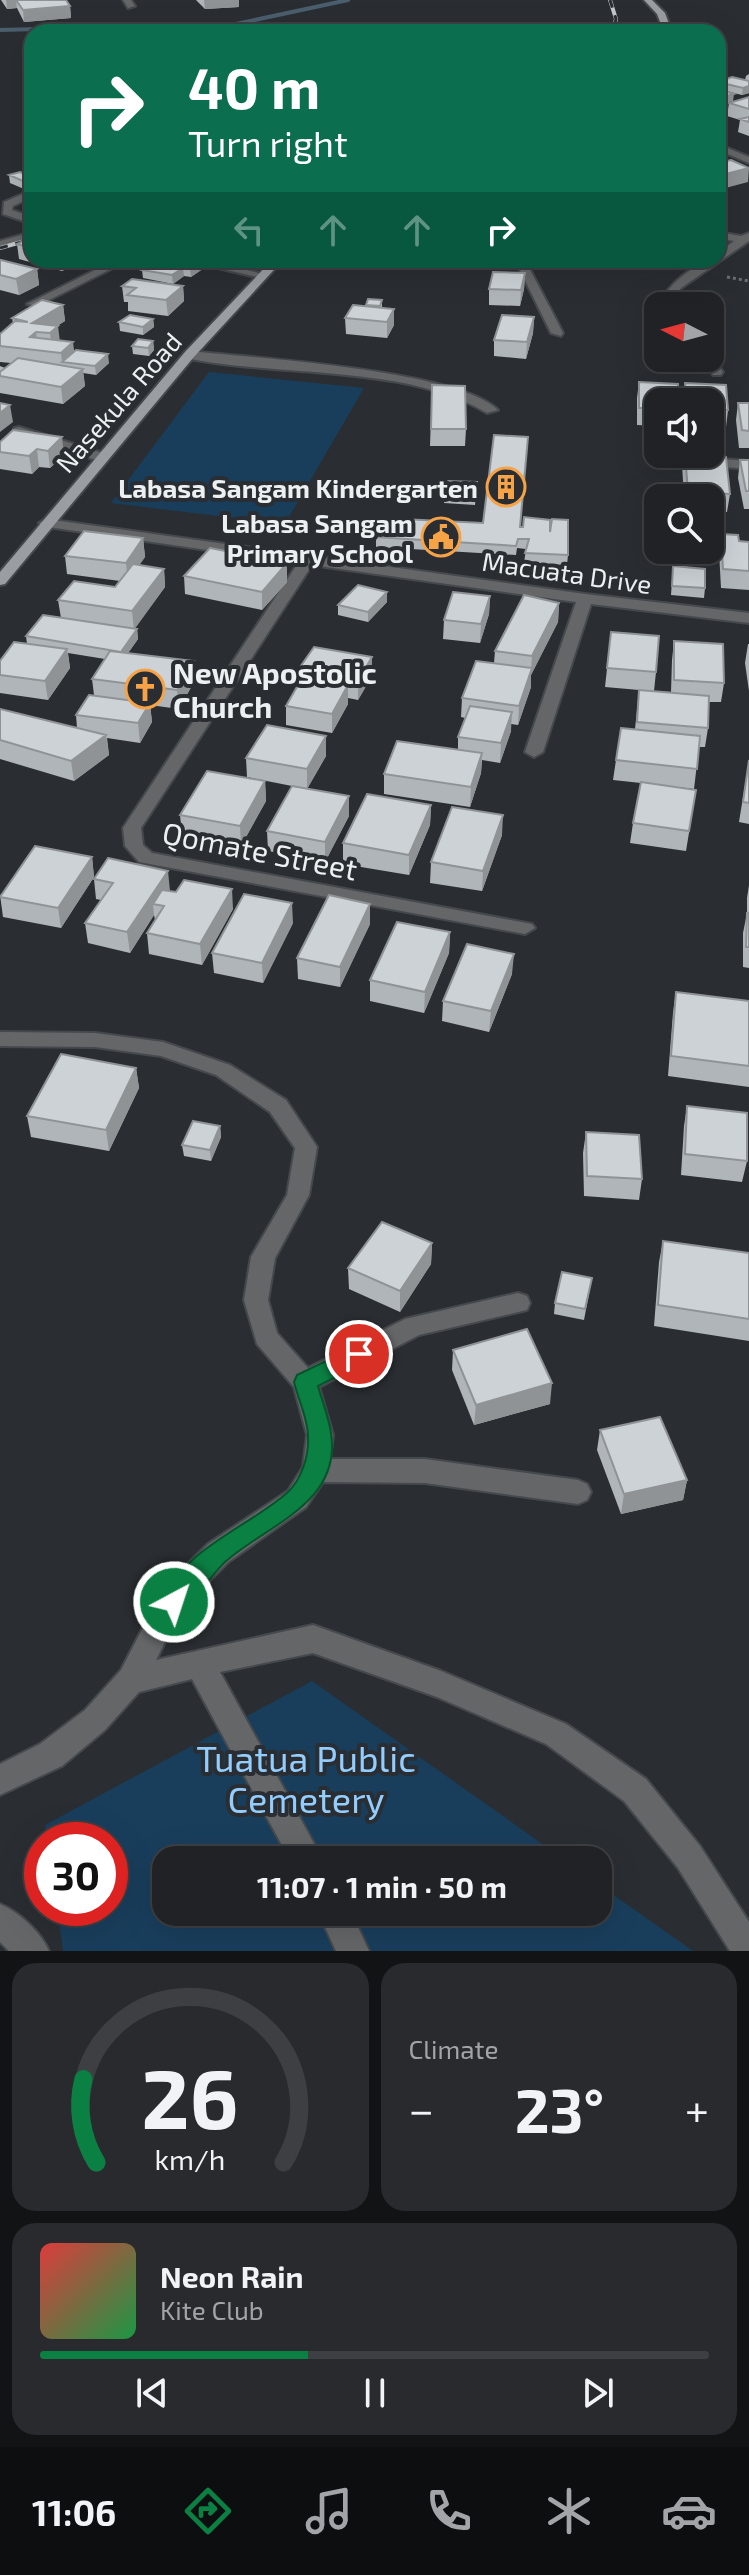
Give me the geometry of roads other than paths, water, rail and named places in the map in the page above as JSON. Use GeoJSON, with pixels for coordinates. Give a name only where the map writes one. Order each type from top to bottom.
{"type":"FeatureCollection","features":[{"type":"Feature","properties":{"kind":"main road"},"geometry":{"type":"LineString","coordinates":[[648,0],[661,13],[665,24]]}},
{"type":"Feature","properties":{"kind":"main road","name":"Nasekula Road"},"geometry":{"type":"LineString","coordinates":[[0,581],[101,457],[269,268]]}},
{"type":"Feature","properties":{"kind":"street"},"geometry":{"type":"LineString","coordinates":[[726,150],[749,160]]}},
{"type":"Feature","properties":{"kind":"street"},"geometry":{"type":"LineString","coordinates":[[24,197],[8,204],[7,212],[24,218]]}},
{"type":"Feature","properties":{"kind":"street"},"geometry":{"type":"LineString","coordinates":[[726,236],[746,238]]}},
{"type":"Feature","properties":{"kind":"street"},"geometry":{"type":"LineString","coordinates":[[0,244],[24,237]]}},
{"type":"Feature","properties":{"kind":"street"},"geometry":{"type":"LineString","coordinates":[[726,252],[746,238]]}},
{"type":"Feature","properties":{"kind":"street"},"geometry":{"type":"LineString","coordinates":[[33,304],[107,268]]}},
{"type":"Feature","properties":{"kind":"street"},"geometry":{"type":"LineString","coordinates":[[227,268],[261,275]]}},
{"type":"Feature","properties":{"kind":"street"},"geometry":{"type":"LineString","coordinates":[[524,268],[557,333]]}},
{"type":"Feature","properties":{"kind":"street"},"geometry":{"type":"LineString","coordinates":[[672,292],[703,268]]}},
{"type":"Feature","properties":{"kind":"street"},"geometry":{"type":"LineString","coordinates":[[189,355],[380,376],[467,395],[492,410]]}},
{"type":"Feature","properties":{"kind":"street"},"geometry":{"type":"LineString","coordinates":[[19,431],[101,457]]}},
{"type":"Feature","properties":{"kind":"street"},"geometry":{"type":"LineString","coordinates":[[724,463],[749,465]]}},
{"type":"Feature","properties":{"kind":"street","name":"Macuata Drive"},"geometry":{"type":"LineString","coordinates":[[46,523],[585,599],[749,618]]}},
{"type":"Feature","properties":{"kind":"street","name":"Qomate Street"},"geometry":{"type":"LineString","coordinates":[[308,559],[132,828],[134,846],[146,858],[525,928]]}},
{"type":"Feature","properties":{"kind":"street"},"geometry":{"type":"LineString","coordinates":[[534,752],[585,599]]}},
{"type":"Feature","properties":{"kind":"street"},"geometry":{"type":"LineString","coordinates":[[0,1039],[95,1040],[163,1049],[223,1070],[278,1106],[306,1147],[298,1195],[263,1257],[256,1300],[266,1337],[305,1382],[320,1435],[316,1470],[297,1499],[218,1553],[188,1583],[161,1621],[131,1680],[95,1720],[51,1755],[0,1780]]}},
{"type":"Feature","properties":{"kind":"street"},"geometry":{"type":"LineString","coordinates":[[305,1382],[414,1326],[518,1303]]}},
{"type":"Feature","properties":{"kind":"street"},"geometry":{"type":"LineString","coordinates":[[316,1470],[425,1471],[578,1492]]}},
{"type":"Feature","properties":{"kind":"street"},"geometry":{"type":"LineString","coordinates":[[131,1680],[313,1639],[441,1685],[556,1734],[635,1790],[689,1857],[749,1951]]}},
{"type":"Feature","properties":{"kind":"street"},"geometry":{"type":"LineString","coordinates":[[199,1663],[299,1846]]}},
{"type":"Feature","properties":{"kind":"street"},"geometry":{"type":"LineString","coordinates":[[0,1920],[33,1951]]}},
{"type":"Feature","properties":{"kind":"street"},"geometry":{"type":"LineString","coordinates":[[341,1926],[353,1951]]}},
{"type":"Feature","properties":{"kind":"waterway"},"geometry":{"type":"LineString","coordinates":[[236,24],[348,0]]}},
{"type":"Feature","properties":{"kind":"waterway"},"geometry":{"type":"LineString","coordinates":[[0,30],[24,29]]}},
{"type":"Feature","properties":{"kind":"railway"},"geometry":{"type":"LineString","coordinates":[[610,0],[615,24]]}},
{"type":"Feature","properties":{"kind":"railway"},"geometry":{"type":"LineString","coordinates":[[0,248],[24,241]]}},
{"type":"Feature","properties":{"kind":"place","name":"Labasa Sangam Kindergarten"},"geometry":{"type":"Point","coordinates":[506,487]}},
{"type":"Feature","properties":{"kind":"place","name":"Labasa Sangam Primary School"},"geometry":{"type":"Point","coordinates":[441,537]}},
{"type":"Feature","properties":{"kind":"place","name":"New Apostolic Church"},"geometry":{"type":"Point","coordinates":[145,689]}},
{"type":"Feature","properties":{"kind":"park label","name":"Tuatua Public Cemetery"},"geometry":{"type":"Point","coordinates":[306,1778]}}]}
